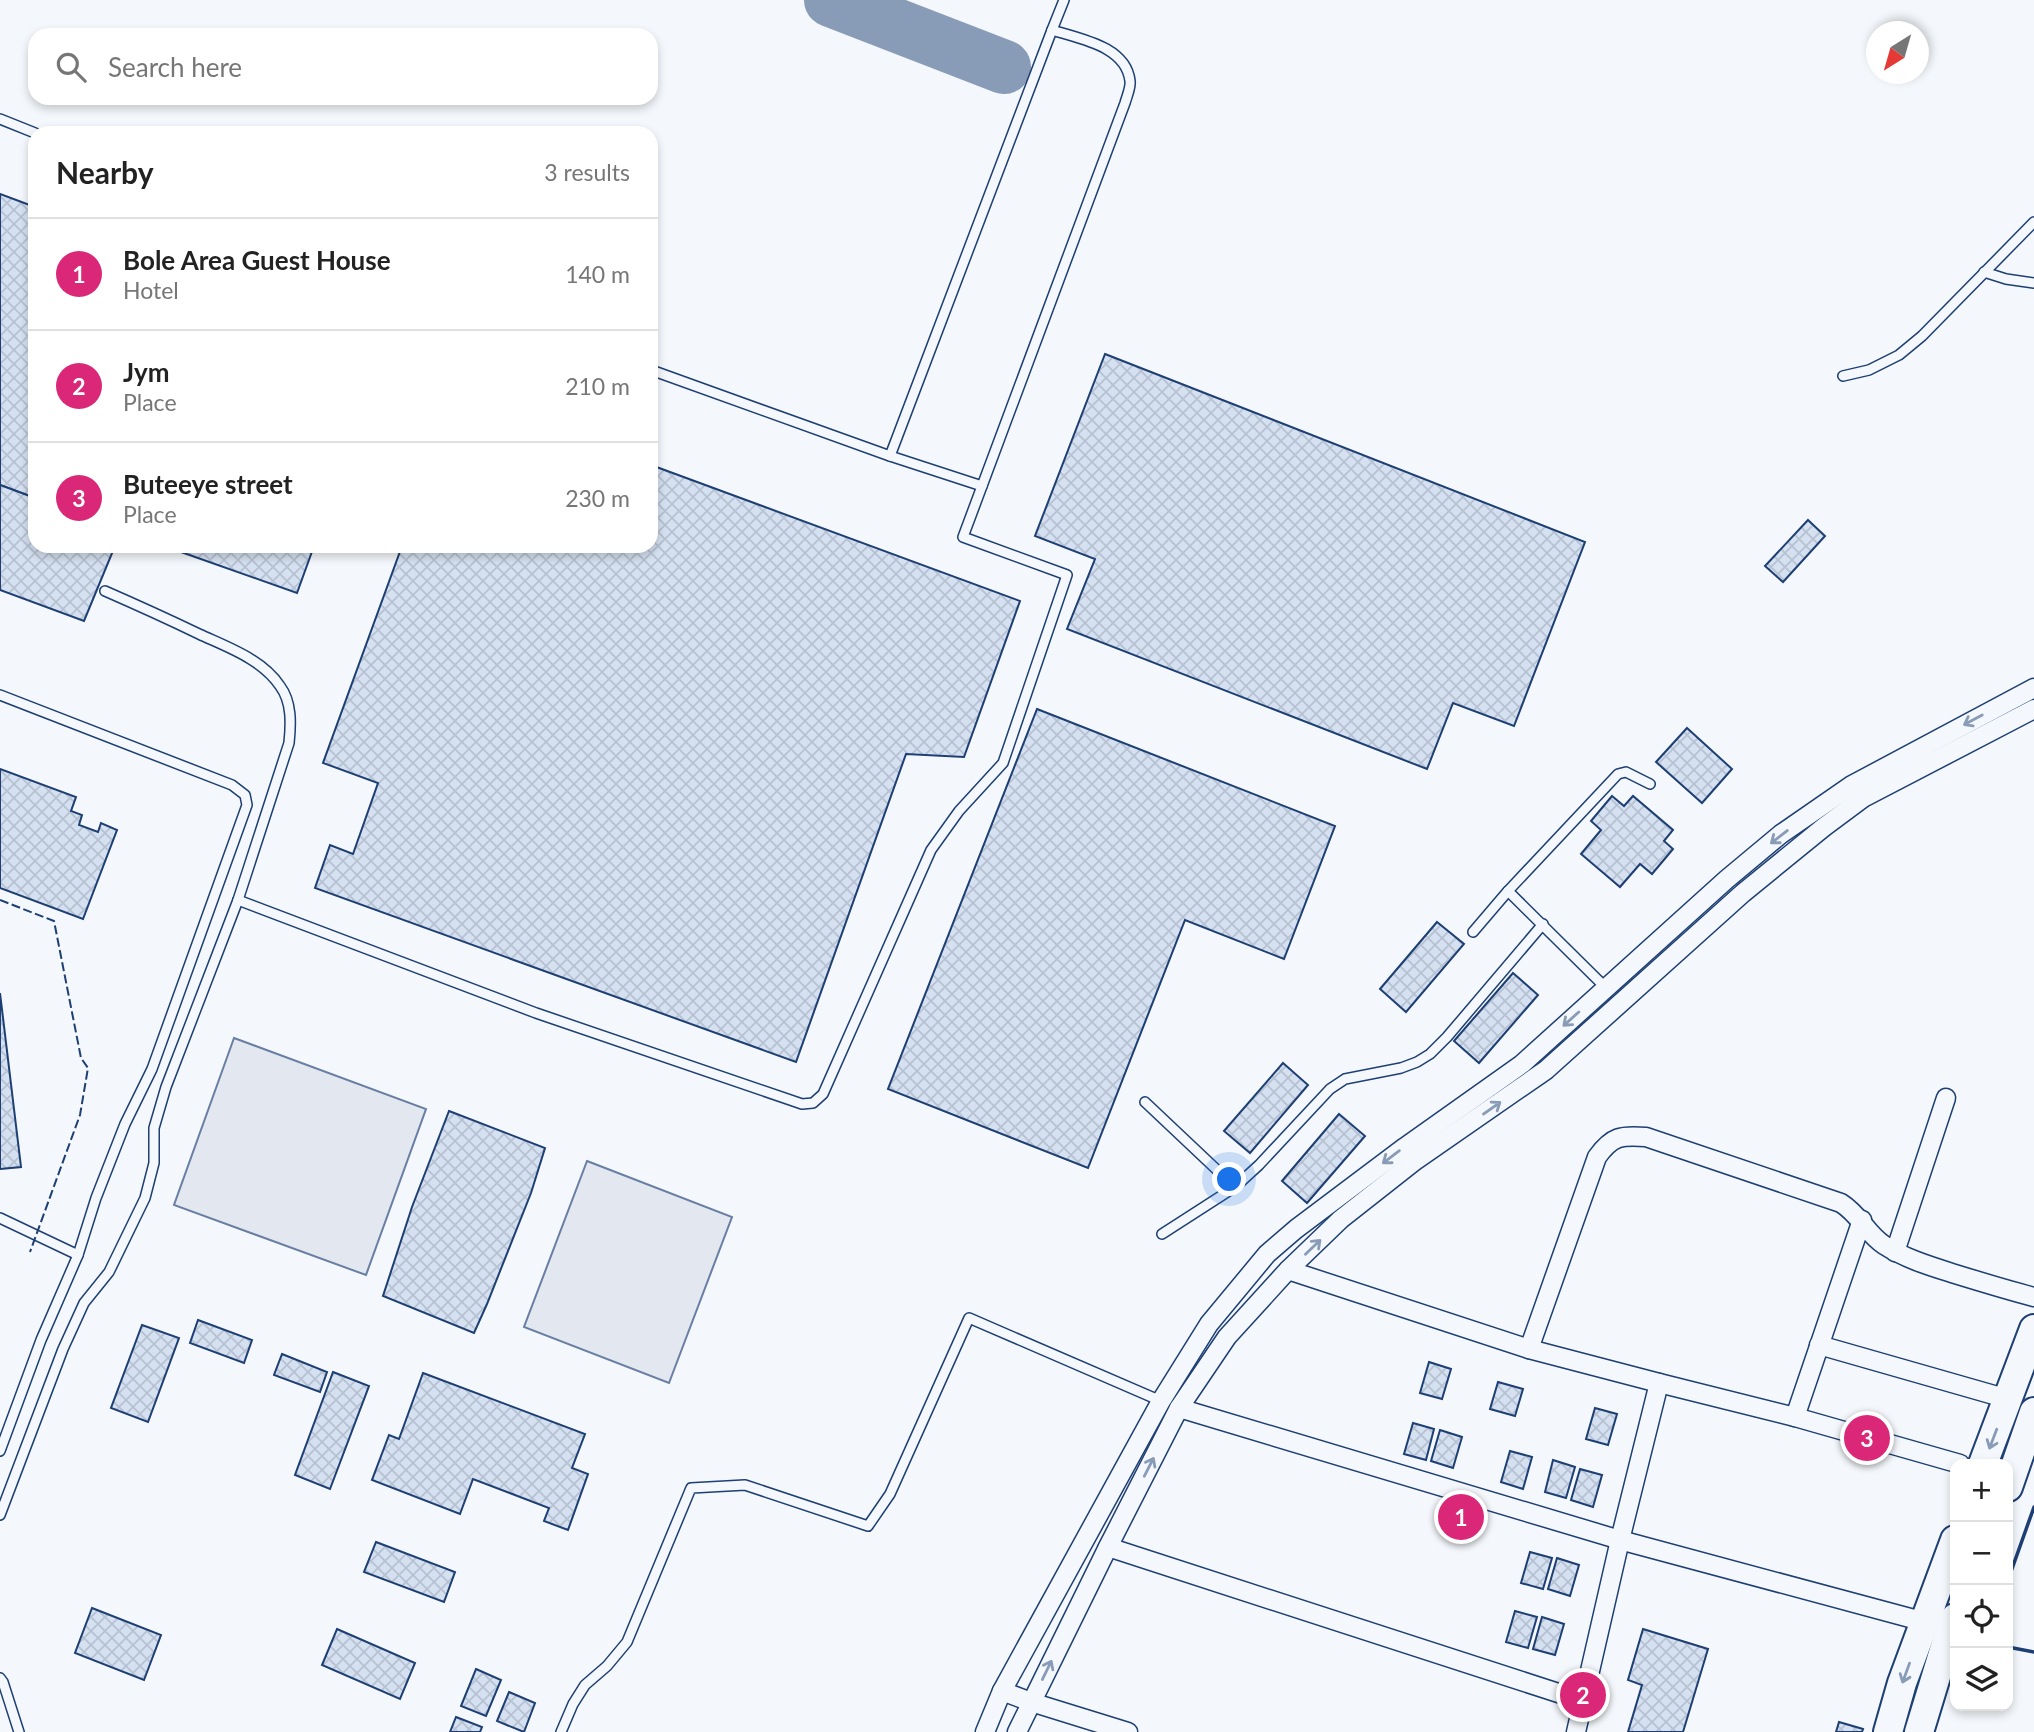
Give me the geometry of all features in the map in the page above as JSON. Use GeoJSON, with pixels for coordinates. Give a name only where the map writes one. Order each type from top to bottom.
{"type":"FeatureCollection","features":[{"type":"Feature","properties":{"kind":"main road"},"geometry":{"type":"LineString","coordinates":[[1985,1459],[2034,1329]]}},
{"type":"Feature","properties":{"kind":"main road"},"geometry":{"type":"LineString","coordinates":[[2013,1473],[2034,1412]]}},
{"type":"Feature","properties":{"kind":"main road"},"geometry":{"type":"LineString","coordinates":[[1888,1732],[1902,1683],[1950,1554]]}},
{"type":"Feature","properties":{"kind":"main road"},"geometry":{"type":"LineString","coordinates":[[1919,1732],[1950,1632]]}},
{"type":"Feature","properties":{"kind":"street"},"geometry":{"type":"LineString","coordinates":[[985,1732],[1003,1690],[1161,1401],[1209,1324],[1267,1254],[1405,1147],[1522,1064],[1727,879],[1801,820],[1852,785],[2034,688]]}},
{"type":"Feature","properties":{"kind":"street"},"geometry":{"type":"LineString","coordinates":[[1017,1732],[1179,1408],[1227,1337],[1288,1270],[1341,1219],[1416,1160],[1546,1070],[1743,893],[1824,827],[1863,798],[2034,709]]}},
{"type":"Feature","properties":{"kind":"street"},"geometry":{"type":"LineString","coordinates":[[1895,1252],[1946,1098]]}},
{"type":"Feature","properties":{"kind":"street"},"geometry":{"type":"LineString","coordinates":[[1529,1349],[1597,1157],[1606,1144],[1616,1138],[1630,1136],[1646,1137],[1841,1203],[1852,1210],[1881,1243],[1913,1261],[2034,1297]]}},
{"type":"Feature","properties":{"kind":"street"},"geometry":{"type":"LineString","coordinates":[[1795,1417],[1862,1220]]}},
{"type":"Feature","properties":{"kind":"street"},"geometry":{"type":"LineString","coordinates":[[1288,1270],[1529,1349],[1795,1417],[1950,1461]]}},
{"type":"Feature","properties":{"kind":"street"},"geometry":{"type":"LineString","coordinates":[[1819,1345],[2008,1399]]}},
{"type":"Feature","properties":{"kind":"street"},"geometry":{"type":"LineString","coordinates":[[1576,1732],[1659,1383]]}},
{"type":"Feature","properties":{"kind":"street"},"geometry":{"type":"LineString","coordinates":[[1179,1408],[1620,1540],[1925,1622]]}},
{"type":"Feature","properties":{"kind":"street"},"geometry":{"type":"LineString","coordinates":[[1108,1547],[1583,1701]]}},
{"type":"Feature","properties":{"kind":"street"},"geometry":{"type":"LineString","coordinates":[[1003,1690],[1031,1702],[1128,1732]]}},
{"type":"Feature","properties":{"kind":"lane"},"geometry":{"type":"LineString","coordinates":[[890,456],[1064,0]]}},
{"type":"Feature","properties":{"kind":"lane"},"geometry":{"type":"LineString","coordinates":[[238,900],[536,1013],[802,1104],[813,1103],[823,1094],[931,850],[959,811],[1003,763],[1067,575],[962,537],[1125,103],[1130,82],[1123,61],[1101,45],[1052,30]]}},
{"type":"Feature","properties":{"kind":"lane"},"geometry":{"type":"LineString","coordinates":[[0,119],[28,130]]}},
{"type":"Feature","properties":{"kind":"lane"},"geometry":{"type":"LineString","coordinates":[[1843,376],[1869,370],[1899,355],[1922,336],[2034,222]]}},
{"type":"Feature","properties":{"kind":"lane"},"geometry":{"type":"LineString","coordinates":[[1984,272],[2006,279],[2034,283]]}},
{"type":"Feature","properties":{"kind":"lane"},"geometry":{"type":"LineString","coordinates":[[658,373],[982,486]]}},
{"type":"Feature","properties":{"kind":"lane"},"geometry":{"type":"LineString","coordinates":[[0,1515],[63,1349],[84,1303],[109,1272],[145,1198],[154,1163],[154,1128],[166,1087],[238,900],[289,743],[291,726],[289,706],[282,687],[269,672],[241,654],[106,591]]}},
{"type":"Feature","properties":{"kind":"lane"},"geometry":{"type":"LineString","coordinates":[[0,695],[232,785],[245,795],[247,805],[152,1069],[125,1124],[96,1198],[78,1255],[41,1340],[0,1451]]}},
{"type":"Feature","properties":{"kind":"lane"},"geometry":{"type":"LineString","coordinates":[[1473,932],[1618,774],[1626,772],[1650,784]]}},
{"type":"Feature","properties":{"kind":"lane"},"geometry":{"type":"LineString","coordinates":[[1508,891],[1606,988]]}},
{"type":"Feature","properties":{"kind":"lane"},"geometry":{"type":"LineString","coordinates":[[1162,1234],[1235,1187],[1330,1089],[1345,1079],[1401,1068],[1430,1054],[1543,924]]}},
{"type":"Feature","properties":{"kind":"lane"},"geometry":{"type":"LineString","coordinates":[[1145,1102],[1235,1187]]}},
{"type":"Feature","properties":{"kind":"lane"},"geometry":{"type":"LineString","coordinates":[[0,1217],[78,1255]]}},
{"type":"Feature","properties":{"kind":"lane"},"geometry":{"type":"LineString","coordinates":[[561,1732],[585,1685],[607,1666],[627,1642],[691,1488],[746,1485],[868,1526],[890,1494],[969,1318],[1161,1401]]}},
{"type":"Feature","properties":{"kind":"lane"},"geometry":{"type":"LineString","coordinates":[[0,1678],[19,1732]]}},
{"type":"Feature","properties":{"kind":"shaded area"},"geometry":{"type":"Polygon","coordinates":[[[234,1038],[426,1109],[366,1275],[174,1205],[234,1038]]]}},
{"type":"Feature","properties":{"kind":"shaded area"},"geometry":{"type":"Polygon","coordinates":[[[587,1161],[732,1217],[669,1383],[524,1327],[587,1161]]]}},
{"type":"Feature","properties":{"kind":"building"},"geometry":{"type":"Polygon","coordinates":[[[0,194],[28,204],[28,495],[0,485],[0,194]]]}},
{"type":"Feature","properties":{"kind":"building"},"geometry":{"type":"Polygon","coordinates":[[[1105,354],[1585,542],[1514,726],[1453,703],[1427,769],[1067,629],[1095,559],[1035,536],[1105,354]]]}},
{"type":"Feature","properties":{"kind":"building"},"geometry":{"type":"Polygon","coordinates":[[[658,468],[1020,601],[964,757],[906,754],[796,1062],[315,888],[330,845],[353,854],[378,783],[323,763],[399,553],[658,553],[658,468]]]}},
{"type":"Feature","properties":{"kind":"building"},"geometry":{"type":"Polygon","coordinates":[[[0,485],[28,495],[28,553],[112,553],[84,621],[0,590],[0,485]]]}},
{"type":"Feature","properties":{"kind":"building"},"geometry":{"type":"Polygon","coordinates":[[[1808,520],[1825,536],[1783,582],[1765,566],[1808,520]]]}},
{"type":"Feature","properties":{"kind":"building"},"geometry":{"type":"Polygon","coordinates":[[[184,553],[311,553],[297,593],[184,553]]]}},
{"type":"Feature","properties":{"kind":"building"},"geometry":{"type":"Polygon","coordinates":[[[1037,709],[1335,826],[1284,959],[1185,920],[1088,1168],[888,1089],[1037,709]]]}},
{"type":"Feature","properties":{"kind":"building"},"geometry":{"type":"Polygon","coordinates":[[[1687,728],[1732,769],[1702,803],[1656,762],[1687,728]]]}},
{"type":"Feature","properties":{"kind":"building"},"geometry":{"type":"Polygon","coordinates":[[[0,769],[76,797],[71,811],[82,815],[79,825],[98,832],[101,823],[117,830],[83,919],[0,888],[0,769]]]}},
{"type":"Feature","properties":{"kind":"building"},"geometry":{"type":"Polygon","coordinates":[[[1612,796],[1624,806],[1633,796],[1673,830],[1664,841],[1673,849],[1652,874],[1640,864],[1620,887],[1581,854],[1601,830],[1591,821],[1612,796]]]}},
{"type":"Feature","properties":{"kind":"building"},"geometry":{"type":"Polygon","coordinates":[[[1437,922],[1464,944],[1406,1012],[1380,989],[1437,922]]]}},
{"type":"Feature","properties":{"kind":"building"},"geometry":{"type":"Polygon","coordinates":[[[1513,973],[1538,995],[1479,1063],[1454,1041],[1513,973]]]}},
{"type":"Feature","properties":{"kind":"building"},"geometry":{"type":"Polygon","coordinates":[[[0,993],[21,1167],[0,1169],[0,993]]]}},
{"type":"Feature","properties":{"kind":"building"},"geometry":{"type":"Polygon","coordinates":[[[1283,1063],[1308,1085],[1250,1153],[1224,1131],[1283,1063]]]}},
{"type":"Feature","properties":{"kind":"building"},"geometry":{"type":"Polygon","coordinates":[[[449,1111],[545,1148],[531,1193],[474,1333],[383,1296],[412,1207],[449,1111]]]}},
{"type":"Feature","properties":{"kind":"building"},"geometry":{"type":"Polygon","coordinates":[[[1339,1114],[1365,1136],[1307,1203],[1282,1181],[1339,1114]]]}},
{"type":"Feature","properties":{"kind":"building"},"geometry":{"type":"Polygon","coordinates":[[[198,1320],[252,1340],[244,1363],[190,1343],[198,1320]]]}},
{"type":"Feature","properties":{"kind":"building"},"geometry":{"type":"Polygon","coordinates":[[[142,1325],[179,1338],[148,1422],[111,1408],[142,1325]]]}},
{"type":"Feature","properties":{"kind":"building"},"geometry":{"type":"Polygon","coordinates":[[[282,1354],[327,1372],[320,1392],[274,1375],[282,1354]]]}},
{"type":"Feature","properties":{"kind":"building"},"geometry":{"type":"Polygon","coordinates":[[[1429,1362],[1451,1369],[1442,1399],[1420,1393],[1429,1362]]]}},
{"type":"Feature","properties":{"kind":"building"},"geometry":{"type":"Polygon","coordinates":[[[333,1372],[369,1386],[330,1489],[295,1475],[333,1372]]]}},
{"type":"Feature","properties":{"kind":"building"},"geometry":{"type":"Polygon","coordinates":[[[423,1373],[585,1434],[572,1468],[588,1474],[568,1530],[544,1521],[549,1508],[473,1479],[460,1514],[372,1480],[389,1435],[399,1439],[423,1373]]]}},
{"type":"Feature","properties":{"kind":"building"},"geometry":{"type":"Polygon","coordinates":[[[1498,1382],[1523,1389],[1515,1416],[1490,1409],[1498,1382]]]}},
{"type":"Feature","properties":{"kind":"building"},"geometry":{"type":"Polygon","coordinates":[[[1595,1408],[1617,1414],[1608,1445],[1586,1439],[1595,1408]]]}},
{"type":"Feature","properties":{"kind":"building"},"geometry":{"type":"Polygon","coordinates":[[[1413,1423],[1434,1429],[1426,1460],[1404,1454],[1413,1423]]]}},
{"type":"Feature","properties":{"kind":"building"},"geometry":{"type":"Polygon","coordinates":[[[1440,1430],[1462,1437],[1453,1468],[1431,1461],[1440,1430]]]}},
{"type":"Feature","properties":{"kind":"building"},"geometry":{"type":"Polygon","coordinates":[[[1510,1451],[1532,1457],[1523,1489],[1501,1482],[1510,1451]]]}},
{"type":"Feature","properties":{"kind":"building"},"geometry":{"type":"Polygon","coordinates":[[[1553,1460],[1575,1467],[1566,1498],[1545,1492],[1553,1460]]]}},
{"type":"Feature","properties":{"kind":"building"},"geometry":{"type":"Polygon","coordinates":[[[1580,1469],[1602,1475],[1593,1507],[1571,1500],[1580,1469]]]}},
{"type":"Feature","properties":{"kind":"building"},"geometry":{"type":"Polygon","coordinates":[[[376,1542],[455,1572],[444,1602],[364,1572],[376,1542]]]}},
{"type":"Feature","properties":{"kind":"building"},"geometry":{"type":"Polygon","coordinates":[[[1530,1552],[1552,1558],[1543,1589],[1521,1583],[1530,1552]]]}},
{"type":"Feature","properties":{"kind":"building"},"geometry":{"type":"Polygon","coordinates":[[[1557,1558],[1579,1565],[1570,1596],[1548,1589],[1557,1558]]]}},
{"type":"Feature","properties":{"kind":"building"},"geometry":{"type":"Polygon","coordinates":[[[92,1608],[161,1635],[144,1680],[75,1653],[92,1608]]]}},
{"type":"Feature","properties":{"kind":"building"},"geometry":{"type":"Polygon","coordinates":[[[1515,1611],[1537,1617],[1528,1648],[1506,1642],[1515,1611]]]}},
{"type":"Feature","properties":{"kind":"building"},"geometry":{"type":"Polygon","coordinates":[[[1542,1617],[1564,1624],[1555,1655],[1533,1649],[1542,1617]]]}},
{"type":"Feature","properties":{"kind":"building"},"geometry":{"type":"Polygon","coordinates":[[[337,1629],[415,1663],[400,1699],[322,1665],[337,1629]]]}},
{"type":"Feature","properties":{"kind":"building"},"geometry":{"type":"Polygon","coordinates":[[[1643,1629],[1708,1649],[1683,1732],[1628,1732],[1642,1685],[1628,1680],[1643,1629]]]}},
{"type":"Feature","properties":{"kind":"building"},"geometry":{"type":"Polygon","coordinates":[[[476,1669],[501,1680],[486,1716],[461,1706],[476,1669]]]}},
{"type":"Feature","properties":{"kind":"building"},"geometry":{"type":"Polygon","coordinates":[[[509,1692],[535,1703],[524,1732],[497,1721],[509,1692]]]}},
{"type":"Feature","properties":{"kind":"building"},"geometry":{"type":"Polygon","coordinates":[[[456,1717],[482,1727],[480,1732],[450,1732],[456,1717]]]}},
{"type":"Feature","properties":{"kind":"building"},"geometry":{"type":"Polygon","coordinates":[[[1839,1722],[1863,1729],[1862,1732],[1836,1732],[1839,1722]]]}},
{"type":"Feature","properties":{"kind":"taxiway"},"geometry":{"type":"LineString","coordinates":[[831,0],[1004,67]]}},
{"type":"Feature","properties":{"kind":"fence"},"geometry":{"type":"LineString","coordinates":[[0,900],[54,921],[81,1058],[88,1068],[80,1115],[30,1252]]}},
{"type":"Feature","properties":{"kind":"wall"},"geometry":{"type":"LineString","coordinates":[[2013,1566],[2034,1507]]}},
{"type":"Feature","properties":{"kind":"wall"},"geometry":{"type":"LineString","coordinates":[[2013,1648],[2034,1652]]}},
{"type":"Feature","properties":{"kind":"place","name":"Buteeye street"},"geometry":{"type":"Point","coordinates":[1867,1438]}},
{"type":"Feature","properties":{"kind":"place","name":"Bole Area Guest House"},"geometry":{"type":"Point","coordinates":[1461,1517]}},
{"type":"Feature","properties":{"kind":"place","name":"Jym"},"geometry":{"type":"Point","coordinates":[1583,1695]}}]}
